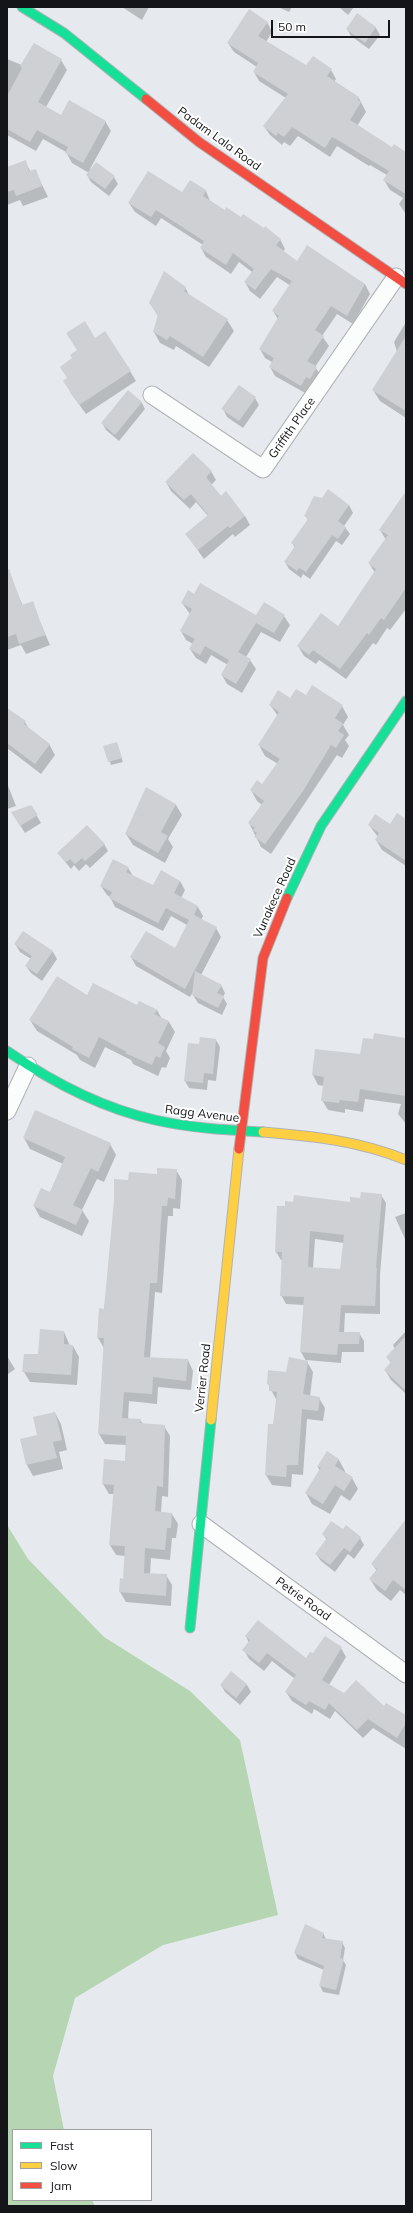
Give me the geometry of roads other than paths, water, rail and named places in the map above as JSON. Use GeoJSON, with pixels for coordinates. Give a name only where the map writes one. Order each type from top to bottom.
{"type":"FeatureCollection","features":[{"type":"Feature","properties":{"kind":"street","name":"Padam Lala Road"},"geometry":{"type":"LineString","coordinates":[[22,7],[64,33],[199,142],[401,281]]}},
{"type":"Feature","properties":{"kind":"street","name":"Griffith Place"},"geometry":{"type":"LineString","coordinates":[[152,395],[264,469],[401,281]]}},
{"type":"Feature","properties":{"kind":"street","name":"Vunakece Road"},"geometry":{"type":"LineString","coordinates":[[241,1131],[265,951],[278,918],[321,826],[406,702]]}},
{"type":"Feature","properties":{"kind":"street","name":"Ragg Avenue"},"geometry":{"type":"LineString","coordinates":[[7,1051],[28,1066],[109,1108],[156,1120],[241,1131],[323,1139],[370,1146],[406,1160]]}},
{"type":"Feature","properties":{"kind":"street"},"geometry":{"type":"LineString","coordinates":[[7,1111],[28,1066]]}},
{"type":"Feature","properties":{"kind":"street","name":"Verrier Road"},"geometry":{"type":"LineString","coordinates":[[190,1628],[241,1131]]}},
{"type":"Feature","properties":{"kind":"street","name":"Petrie Road"},"geometry":{"type":"LineString","coordinates":[[201,1524],[406,1674]]}}]}
